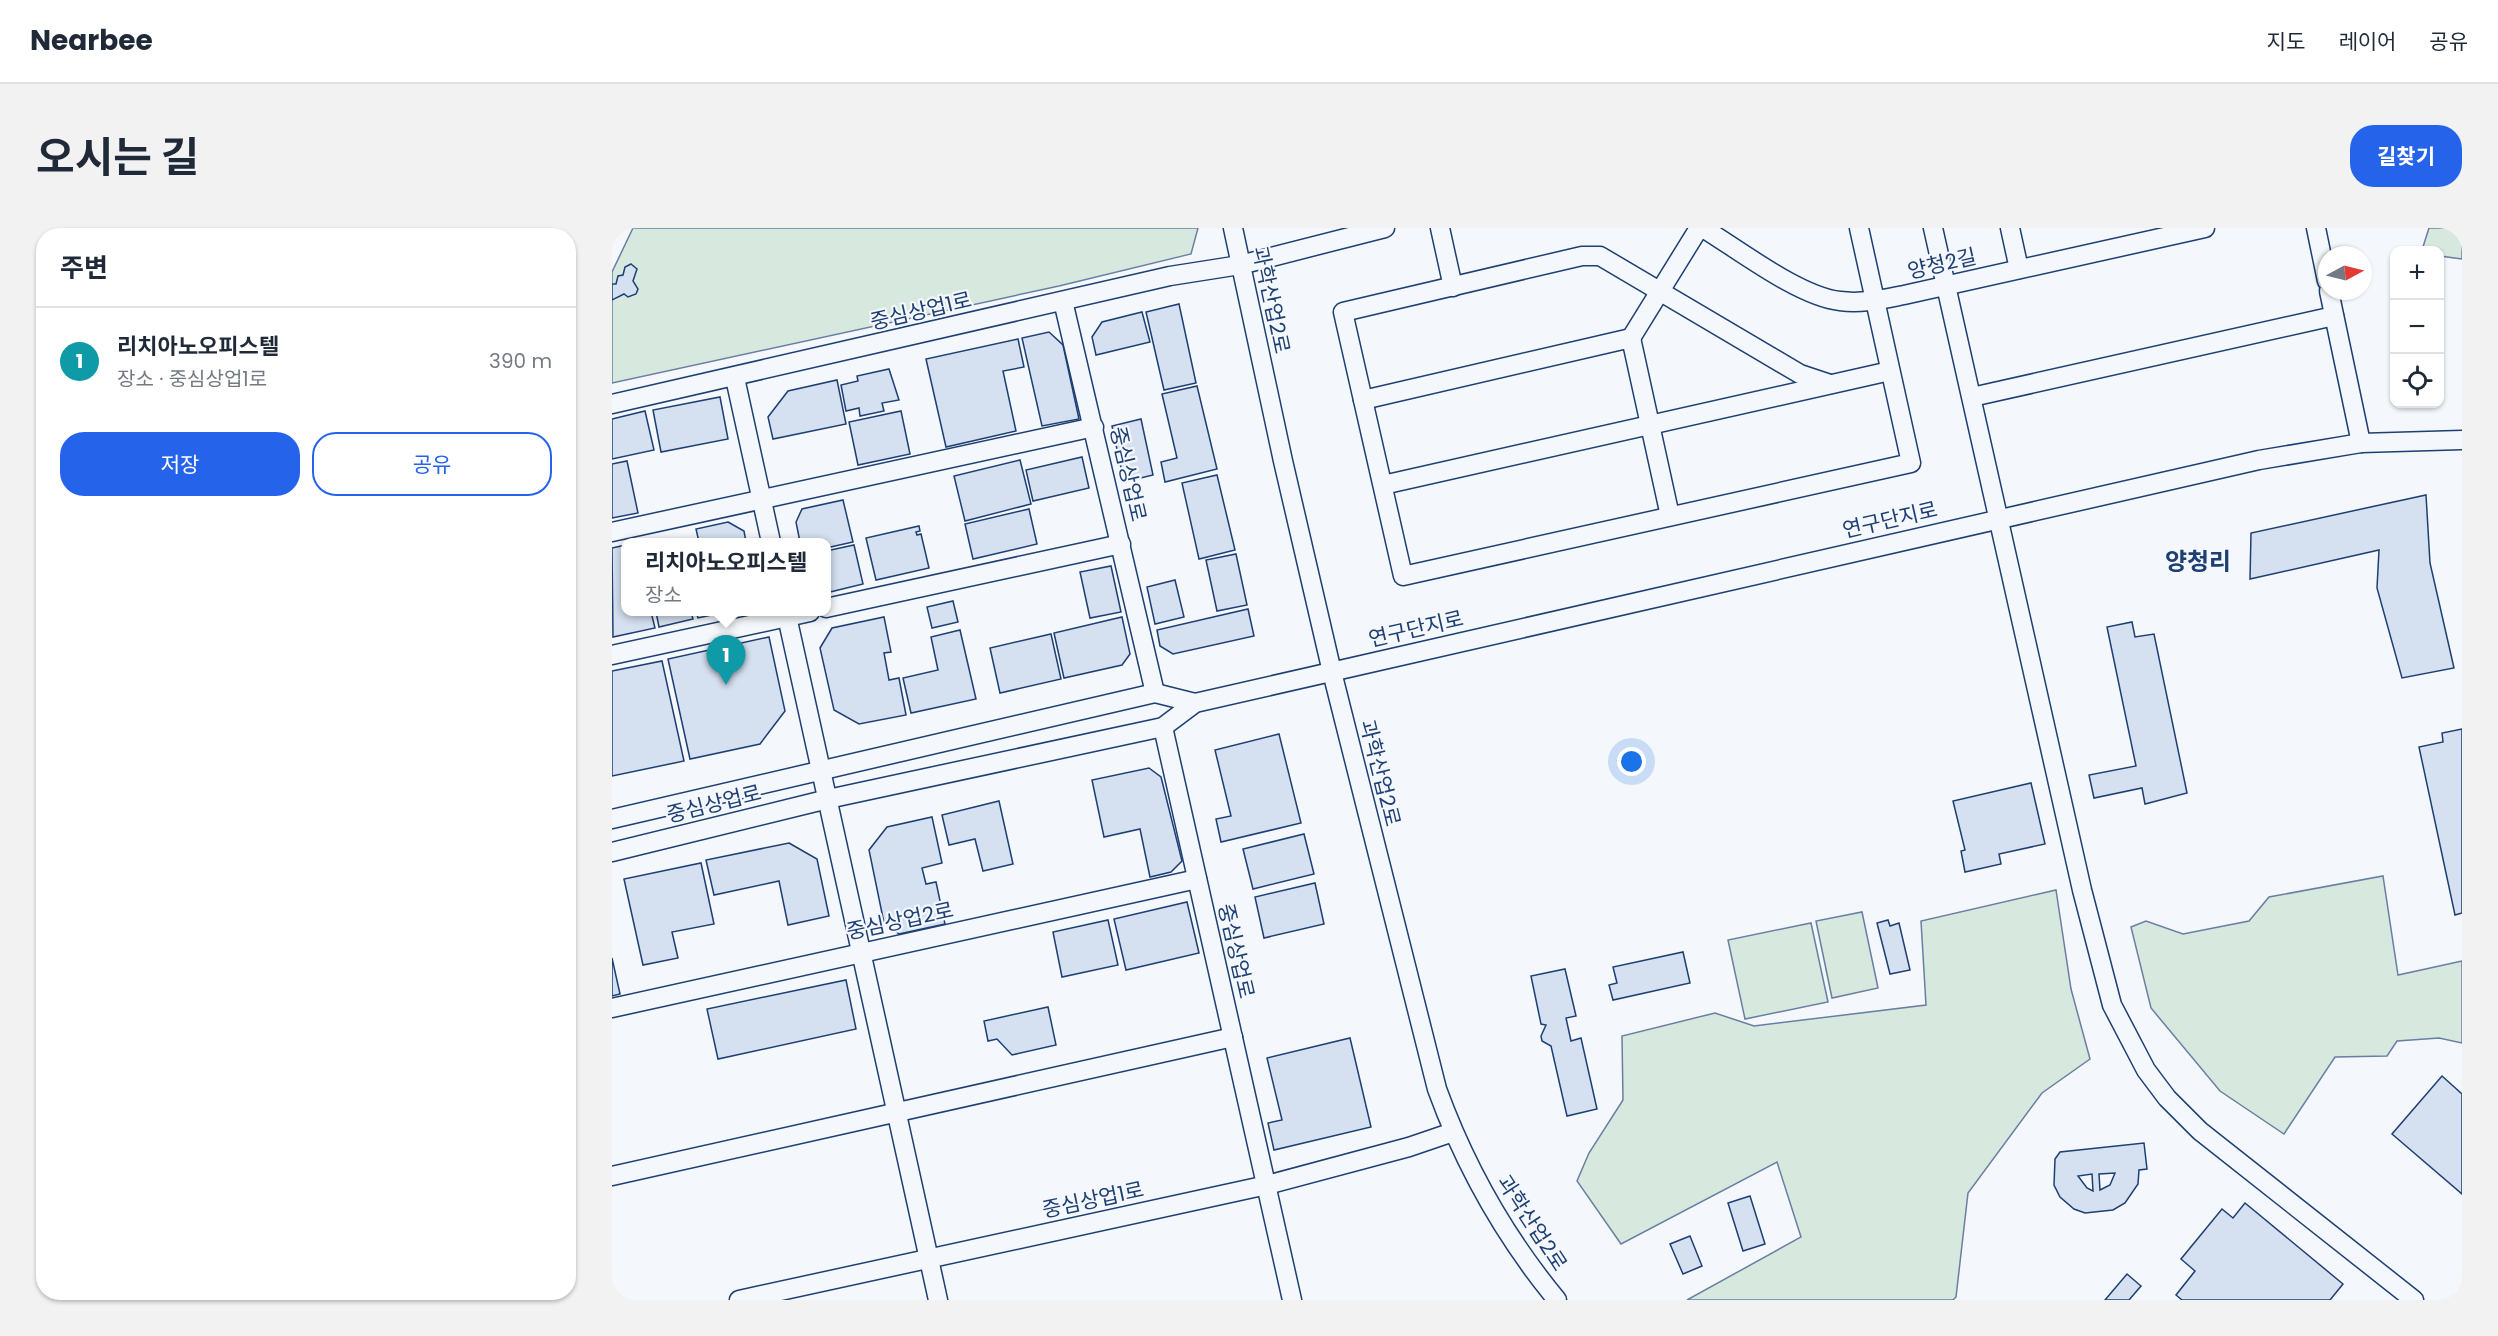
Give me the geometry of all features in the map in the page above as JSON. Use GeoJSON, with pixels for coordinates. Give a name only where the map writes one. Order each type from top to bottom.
{"type":"FeatureCollection","features":[{"type":"Feature","properties":{"kind":"street","name":"과학산업2로"},"geometry":{"type":"LineString","coordinates":[[1233,228],[1332,672],[1437,1089],[1453,1132],[1512,1240],[1557,1300]]}},
{"type":"Feature","properties":{"kind":"street"},"geometry":{"type":"LineString","coordinates":[[1240,265],[1385,228]]}},
{"type":"Feature","properties":{"kind":"street"},"geometry":{"type":"LineString","coordinates":[[1440,228],[1453,287]]}},
{"type":"Feature","properties":{"kind":"street"},"geometry":{"type":"LineString","coordinates":[[1670,516],[1631,338],[1701,228]]}},
{"type":"Feature","properties":{"kind":"street","name":"양청2길"},"geometry":{"type":"LineString","coordinates":[[1701,228],[1814,294],[1838,301],[1874,300],[1946,286],[2205,228]]}},
{"type":"Feature","properties":{"kind":"street"},"geometry":{"type":"LineString","coordinates":[[1830,384],[1800,374],[1600,256],[1582,256],[1343,312],[1403,576],[1911,463],[1859,228]]}},
{"type":"Feature","properties":{"kind":"street"},"geometry":{"type":"LineString","coordinates":[[1933,228],[2099,965],[2112,1005],[2124,1032],[2167,1098],[2200,1131],[2414,1300]]}},
{"type":"Feature","properties":{"kind":"street"},"geometry":{"type":"LineString","coordinates":[[2010,228],[2019,269]]}},
{"type":"Feature","properties":{"kind":"street"},"geometry":{"type":"LineString","coordinates":[[2316,228],[2320,246]]}},
{"type":"Feature","properties":{"kind":"street","name":"중심상업1로"},"geometry":{"type":"LineString","coordinates":[[612,404],[735,378],[1170,276],[1240,265]]}},
{"type":"Feature","properties":{"kind":"street"},"geometry":{"type":"LineString","coordinates":[[2331,300],[2361,443]]}},
{"type":"Feature","properties":{"kind":"street","name":"중심상업로"},"geometry":{"type":"LineString","coordinates":[[1063,302],[1155,693]]}},
{"type":"Feature","properties":{"kind":"street"},"geometry":{"type":"LineString","coordinates":[[1972,398],[2334,316]]}},
{"type":"Feature","properties":{"kind":"street"},"geometry":{"type":"LineString","coordinates":[[1363,400],[1631,338]]}},
{"type":"Feature","properties":{"kind":"street"},"geometry":{"type":"LineString","coordinates":[[1383,485],[1890,371]]}},
{"type":"Feature","properties":{"kind":"street"},"geometry":{"type":"LineString","coordinates":[[735,378],[770,538]]}},
{"type":"Feature","properties":{"kind":"street"},"geometry":{"type":"LineString","coordinates":[[612,532],[1094,427]]}},
{"type":"Feature","properties":{"kind":"street","name":"연구단지로"},"geometry":{"type":"LineString","coordinates":[[1332,672],[2306,450],[2361,443],[2462,440]]}},
{"type":"Feature","properties":{"kind":"street"},"geometry":{"type":"LineString","coordinates":[[831,607],[1121,544]]}},
{"type":"Feature","properties":{"kind":"street"},"geometry":{"type":"LineString","coordinates":[[612,655],[778,616]]}},
{"type":"Feature","properties":{"kind":"street"},"geometry":{"type":"LineString","coordinates":[[787,616],[938,1300]]}},
{"type":"Feature","properties":{"kind":"street","name":"중심상업로"},"geometry":{"type":"LineString","coordinates":[[612,852],[828,799],[1163,727],[1195,703],[1332,672]]}},
{"type":"Feature","properties":{"kind":"street","name":"중심상업로"},"geometry":{"type":"LineString","coordinates":[[612,819],[1155,693],[1195,703]]}},
{"type":"Feature","properties":{"kind":"street","name":"중심상업로"},"geometry":{"type":"LineString","coordinates":[[1163,727],[1292,1300]]}},
{"type":"Feature","properties":{"kind":"street","name":"중심상업2로"},"geometry":{"type":"LineString","coordinates":[[612,1008],[1197,879]]}},
{"type":"Feature","properties":{"kind":"street"},"geometry":{"type":"LineString","coordinates":[[612,1176],[1233,1037]]}},
{"type":"Feature","properties":{"kind":"street","name":"중심상업1로"},"geometry":{"type":"LineString","coordinates":[[740,1300],[1267,1185],[1453,1132]]}},
{"type":"Feature","properties":{"kind":"shaded area"},"geometry":{"type":"Polygon","coordinates":[[[633,228],[1198,228],[1191,254],[1059,286],[612,383],[612,272],[633,228]]]}},
{"type":"Feature","properties":{"kind":"shaded area"},"geometry":{"type":"Polygon","coordinates":[[[2429,228],[2462,228],[2462,259],[2444,257],[2444,246],[2423,246],[2429,228]]]}},
{"type":"Feature","properties":{"kind":"shaded area"},"geometry":{"type":"Polygon","coordinates":[[[2383,876],[2398,975],[2462,961],[2462,1043],[2439,1038],[2397,1041],[2387,1056],[2335,1057],[2284,1134],[2220,1091],[2151,1008],[2131,927],[2146,921],[2183,934],[2249,921],[2269,897],[2383,876]]]}},
{"type":"Feature","properties":{"kind":"shaded area"},"geometry":{"type":"Polygon","coordinates":[[[2056,890],[2071,989],[2090,1059],[2042,1093],[1968,1193],[1956,1297],[1953,1300],[1687,1300],[1801,1237],[1777,1162],[1621,1244],[1577,1181],[1589,1153],[1623,1100],[1622,1036],[1715,1013],[1754,1026],[1926,1005],[1921,921],[2056,890]]]}},
{"type":"Feature","properties":{"kind":"shaded area"},"geometry":{"type":"Polygon","coordinates":[[[1862,912],[1878,988],[1832,998],[1816,921],[1862,912]]]}},
{"type":"Feature","properties":{"kind":"shaded area"},"geometry":{"type":"Polygon","coordinates":[[[1811,923],[1828,1002],[1745,1019],[1728,940],[1811,923]]]}},
{"type":"Feature","properties":{"kind":"building"},"geometry":{"type":"Polygon","coordinates":[[[631,264],[637,269],[633,281],[638,289],[636,294],[628,297],[624,294],[612,300],[612,284],[616,284],[618,276],[623,275],[625,267],[631,264]]]}},
{"type":"Feature","properties":{"kind":"building"},"geometry":{"type":"Polygon","coordinates":[[[1179,304],[1196,383],[1164,390],[1146,312],[1179,304]]]}},
{"type":"Feature","properties":{"kind":"building"},"geometry":{"type":"Polygon","coordinates":[[[1142,312],[1150,342],[1096,355],[1092,337],[1102,322],[1142,312]]]}},
{"type":"Feature","properties":{"kind":"building"},"geometry":{"type":"Polygon","coordinates":[[[1049,332],[1063,345],[1079,419],[1042,426],[1022,338],[1049,332]]]}},
{"type":"Feature","properties":{"kind":"building"},"geometry":{"type":"Polygon","coordinates":[[[1018,339],[1024,367],[1003,371],[1016,431],[946,447],[926,359],[1018,339]]]}},
{"type":"Feature","properties":{"kind":"building"},"geometry":{"type":"Polygon","coordinates":[[[889,369],[899,400],[882,403],[884,411],[860,416],[859,408],[846,411],[841,385],[858,381],[857,376],[889,369]]]}},
{"type":"Feature","properties":{"kind":"building"},"geometry":{"type":"Polygon","coordinates":[[[837,380],[846,424],[773,439],[768,417],[788,391],[837,380]]]}},
{"type":"Feature","properties":{"kind":"building"},"geometry":{"type":"Polygon","coordinates":[[[1197,386],[1217,469],[1165,482],[1161,462],[1177,458],[1162,394],[1197,386]]]}},
{"type":"Feature","properties":{"kind":"building"},"geometry":{"type":"Polygon","coordinates":[[[720,397],[728,439],[661,452],[653,410],[720,397]]]}},
{"type":"Feature","properties":{"kind":"building"},"geometry":{"type":"Polygon","coordinates":[[[645,411],[654,450],[612,459],[612,419],[645,411]]]}},
{"type":"Feature","properties":{"kind":"building"},"geometry":{"type":"Polygon","coordinates":[[[901,411],[910,454],[858,465],[849,422],[901,411]]]}},
{"type":"Feature","properties":{"kind":"building"},"geometry":{"type":"Polygon","coordinates":[[[1141,419],[1153,475],[1124,482],[1112,426],[1141,419]]]}},
{"type":"Feature","properties":{"kind":"building"},"geometry":{"type":"Polygon","coordinates":[[[1082,457],[1089,488],[1033,501],[1026,470],[1082,457]]]}},
{"type":"Feature","properties":{"kind":"building"},"geometry":{"type":"Polygon","coordinates":[[[1020,460],[1031,504],[965,521],[954,476],[1020,460]]]}},
{"type":"Feature","properties":{"kind":"building"},"geometry":{"type":"Polygon","coordinates":[[[627,461],[638,513],[612,518],[612,464],[627,461]]]}},
{"type":"Feature","properties":{"kind":"building"},"geometry":{"type":"Polygon","coordinates":[[[1217,475],[1235,550],[1199,559],[1182,483],[1217,475]]]}},
{"type":"Feature","properties":{"kind":"building"},"geometry":{"type":"Polygon","coordinates":[[[2426,495],[2430,563],[2454,668],[2402,678],[2377,588],[2379,550],[2250,579],[2251,533],[2426,495]]]}},
{"type":"Feature","properties":{"kind":"building"},"geometry":{"type":"Polygon","coordinates":[[[843,500],[853,542],[831,547],[831,538],[799,538],[796,522],[802,509],[843,500]]]}},
{"type":"Feature","properties":{"kind":"building"},"geometry":{"type":"Polygon","coordinates":[[[1029,509],[1037,544],[973,559],[965,524],[1029,509]]]}},
{"type":"Feature","properties":{"kind":"building"},"geometry":{"type":"Polygon","coordinates":[[[728,522],[744,531],[745,538],[698,538],[696,529],[728,522]]]}},
{"type":"Feature","properties":{"kind":"building"},"geometry":{"type":"Polygon","coordinates":[[[919,526],[920,531],[916,532],[917,535],[921,534],[929,568],[876,580],[866,538],[919,526]]]}},
{"type":"Feature","properties":{"kind":"building"},"geometry":{"type":"Polygon","coordinates":[[[854,545],[863,584],[831,592],[831,550],[854,545]]]}},
{"type":"Feature","properties":{"kind":"building"},"geometry":{"type":"Polygon","coordinates":[[[621,546],[621,616],[652,616],[655,628],[613,637],[612,548],[621,546]]]}},
{"type":"Feature","properties":{"kind":"building"},"geometry":{"type":"Polygon","coordinates":[[[1236,554],[1247,605],[1217,611],[1206,560],[1236,554]]]}},
{"type":"Feature","properties":{"kind":"building"},"geometry":{"type":"Polygon","coordinates":[[[1111,566],[1121,612],[1090,618],[1080,572],[1111,566]]]}},
{"type":"Feature","properties":{"kind":"building"},"geometry":{"type":"Polygon","coordinates":[[[1175,580],[1184,617],[1155,624],[1147,587],[1175,580]]]}},
{"type":"Feature","properties":{"kind":"building"},"geometry":{"type":"Polygon","coordinates":[[[953,601],[958,622],[932,628],[927,607],[953,601]]]}},
{"type":"Feature","properties":{"kind":"building"},"geometry":{"type":"Polygon","coordinates":[[[1248,609],[1254,636],[1173,654],[1160,646],[1157,630],[1248,609]]]}},
{"type":"Feature","properties":{"kind":"building"},"geometry":{"type":"Polygon","coordinates":[[[657,616],[692,616],[693,619],[659,627],[657,616]]]}},
{"type":"Feature","properties":{"kind":"building"},"geometry":{"type":"Polygon","coordinates":[[[884,617],[891,652],[884,653],[889,680],[899,678],[906,715],[859,724],[834,710],[820,648],[832,628],[884,617]]]}},
{"type":"Feature","properties":{"kind":"building"},"geometry":{"type":"Polygon","coordinates":[[[1122,617],[1130,654],[1122,665],[1064,678],[1054,633],[1122,617]]]}},
{"type":"Feature","properties":{"kind":"building"},"geometry":{"type":"Polygon","coordinates":[[[2132,622],[2135,637],[2154,634],[2187,793],[2145,804],[2142,788],[2094,798],[2089,775],[2136,766],[2107,627],[2132,622]]]}},
{"type":"Feature","properties":{"kind":"building"},"geometry":{"type":"Polygon","coordinates":[[[960,630],[976,699],[911,713],[903,678],[938,670],[931,637],[960,630]]]}},
{"type":"Feature","properties":{"kind":"building"},"geometry":{"type":"Polygon","coordinates":[[[1051,634],[1061,679],[1000,693],[990,648],[1051,634]]]}},
{"type":"Feature","properties":{"kind":"building"},"geometry":{"type":"Polygon","coordinates":[[[769,637],[785,711],[760,744],[690,759],[668,659],[769,637]]]}},
{"type":"Feature","properties":{"kind":"building"},"geometry":{"type":"Polygon","coordinates":[[[662,661],[684,761],[612,776],[612,671],[662,661]]]}},
{"type":"Feature","properties":{"kind":"building"},"geometry":{"type":"Polygon","coordinates":[[[2462,729],[2462,913],[2455,915],[2419,747],[2443,742],[2442,733],[2462,729]]]}},
{"type":"Feature","properties":{"kind":"building"},"geometry":{"type":"Polygon","coordinates":[[[1279,734],[1301,823],[1221,842],[1216,819],[1231,816],[1215,750],[1279,734]]]}},
{"type":"Feature","properties":{"kind":"building"},"geometry":{"type":"Polygon","coordinates":[[[1149,768],[1161,777],[1182,861],[1171,872],[1150,877],[1140,829],[1104,837],[1092,780],[1149,768]]]}},
{"type":"Feature","properties":{"kind":"building"},"geometry":{"type":"Polygon","coordinates":[[[2031,783],[2045,844],[1999,854],[2001,864],[1965,872],[1961,851],[1965,850],[1953,801],[2031,783]]]}},
{"type":"Feature","properties":{"kind":"building"},"geometry":{"type":"Polygon","coordinates":[[[999,801],[1013,864],[983,871],[975,839],[949,845],[942,815],[999,801]]]}},
{"type":"Feature","properties":{"kind":"building"},"geometry":{"type":"Polygon","coordinates":[[[932,817],[942,863],[922,868],[926,884],[936,882],[945,924],[899,934],[884,923],[869,850],[887,827],[932,817]]]}},
{"type":"Feature","properties":{"kind":"building"},"geometry":{"type":"Polygon","coordinates":[[[1304,834],[1314,874],[1253,889],[1243,849],[1304,834]]]}},
{"type":"Feature","properties":{"kind":"building"},"geometry":{"type":"Polygon","coordinates":[[[789,843],[817,859],[829,916],[788,925],[779,881],[714,895],[706,860],[789,843]]]}},
{"type":"Feature","properties":{"kind":"building"},"geometry":{"type":"Polygon","coordinates":[[[701,863],[714,924],[672,932],[678,958],[643,965],[624,879],[701,863]]]}},
{"type":"Feature","properties":{"kind":"building"},"geometry":{"type":"Polygon","coordinates":[[[1315,883],[1324,924],[1264,938],[1255,897],[1315,883]]]}},
{"type":"Feature","properties":{"kind":"building"},"geometry":{"type":"Polygon","coordinates":[[[1187,902],[1199,953],[1126,970],[1114,919],[1187,902]]]}},
{"type":"Feature","properties":{"kind":"building"},"geometry":{"type":"Polygon","coordinates":[[[1108,920],[1118,965],[1062,977],[1053,932],[1108,920]]]}},
{"type":"Feature","properties":{"kind":"building"},"geometry":{"type":"Polygon","coordinates":[[[1888,920],[1890,926],[1899,923],[1910,970],[1890,974],[1877,923],[1888,920]]]}},
{"type":"Feature","properties":{"kind":"building"},"geometry":{"type":"Polygon","coordinates":[[[1683,952],[1690,983],[1613,1000],[1609,985],[1617,983],[1613,967],[1683,952]]]}},
{"type":"Feature","properties":{"kind":"building"},"geometry":{"type":"Polygon","coordinates":[[[612,958],[620,994],[612,996],[612,958]]]}},
{"type":"Feature","properties":{"kind":"building"},"geometry":{"type":"Polygon","coordinates":[[[1565,969],[1576,1016],[1566,1018],[1571,1041],[1581,1038],[1597,1109],[1567,1116],[1551,1046],[1542,1041],[1541,1036],[1546,1025],[1541,1024],[1531,976],[1565,969]]]}},
{"type":"Feature","properties":{"kind":"building"},"geometry":{"type":"Polygon","coordinates":[[[846,980],[856,1029],[718,1059],[707,1009],[846,980]]]}},
{"type":"Feature","properties":{"kind":"building"},"geometry":{"type":"Polygon","coordinates":[[[1048,1007],[1056,1045],[1012,1055],[997,1039],[988,1041],[984,1021],[1048,1007]]]}},
{"type":"Feature","properties":{"kind":"building"},"geometry":{"type":"Polygon","coordinates":[[[1350,1038],[1371,1127],[1274,1150],[1268,1123],[1282,1120],[1267,1058],[1350,1038]]]}},
{"type":"Feature","properties":{"kind":"building"},"geometry":{"type":"Polygon","coordinates":[[[2442,1076],[2462,1094],[2462,1194],[2392,1134],[2442,1076]]]}},
{"type":"Feature","properties":{"kind":"building"},"geometry":{"type":"Polygon","coordinates":[[[2144,1143],[2147,1169],[2139,1170],[2138,1184],[2125,1203],[2113,1210],[2085,1213],[2074,1209],[2060,1197],[2054,1185],[2055,1159],[2060,1152],[2144,1143]],[[2115,1173],[2099,1174],[2100,1190],[2110,1185],[2115,1173]],[[2092,1174],[2078,1176],[2087,1188],[2093,1191],[2092,1174]]]}},
{"type":"Feature","properties":{"kind":"building"},"geometry":{"type":"Polygon","coordinates":[[[1750,1196],[1765,1244],[1743,1251],[1728,1203],[1750,1196]]]}},
{"type":"Feature","properties":{"kind":"building"},"geometry":{"type":"Polygon","coordinates":[[[2245,1203],[2343,1284],[2330,1300],[2182,1300],[2176,1295],[2195,1271],[2181,1259],[2222,1209],[2233,1218],[2245,1203]]]}},
{"type":"Feature","properties":{"kind":"building"},"geometry":{"type":"Polygon","coordinates":[[[1690,1236],[1702,1266],[1683,1274],[1670,1244],[1690,1236]]]}},
{"type":"Feature","properties":{"kind":"building"},"geometry":{"type":"Polygon","coordinates":[[[2127,1274],[2141,1286],[2129,1300],[2105,1300],[2127,1274]]]}},
{"type":"Feature","properties":{"kind":"place","name":"리치아노오피스텔"},"geometry":{"type":"Point","coordinates":[726,685]}},
{"type":"Feature","properties":{"kind":"district","name":"양청리"},"geometry":{"type":"Point","coordinates":[2198,562]}}]}
